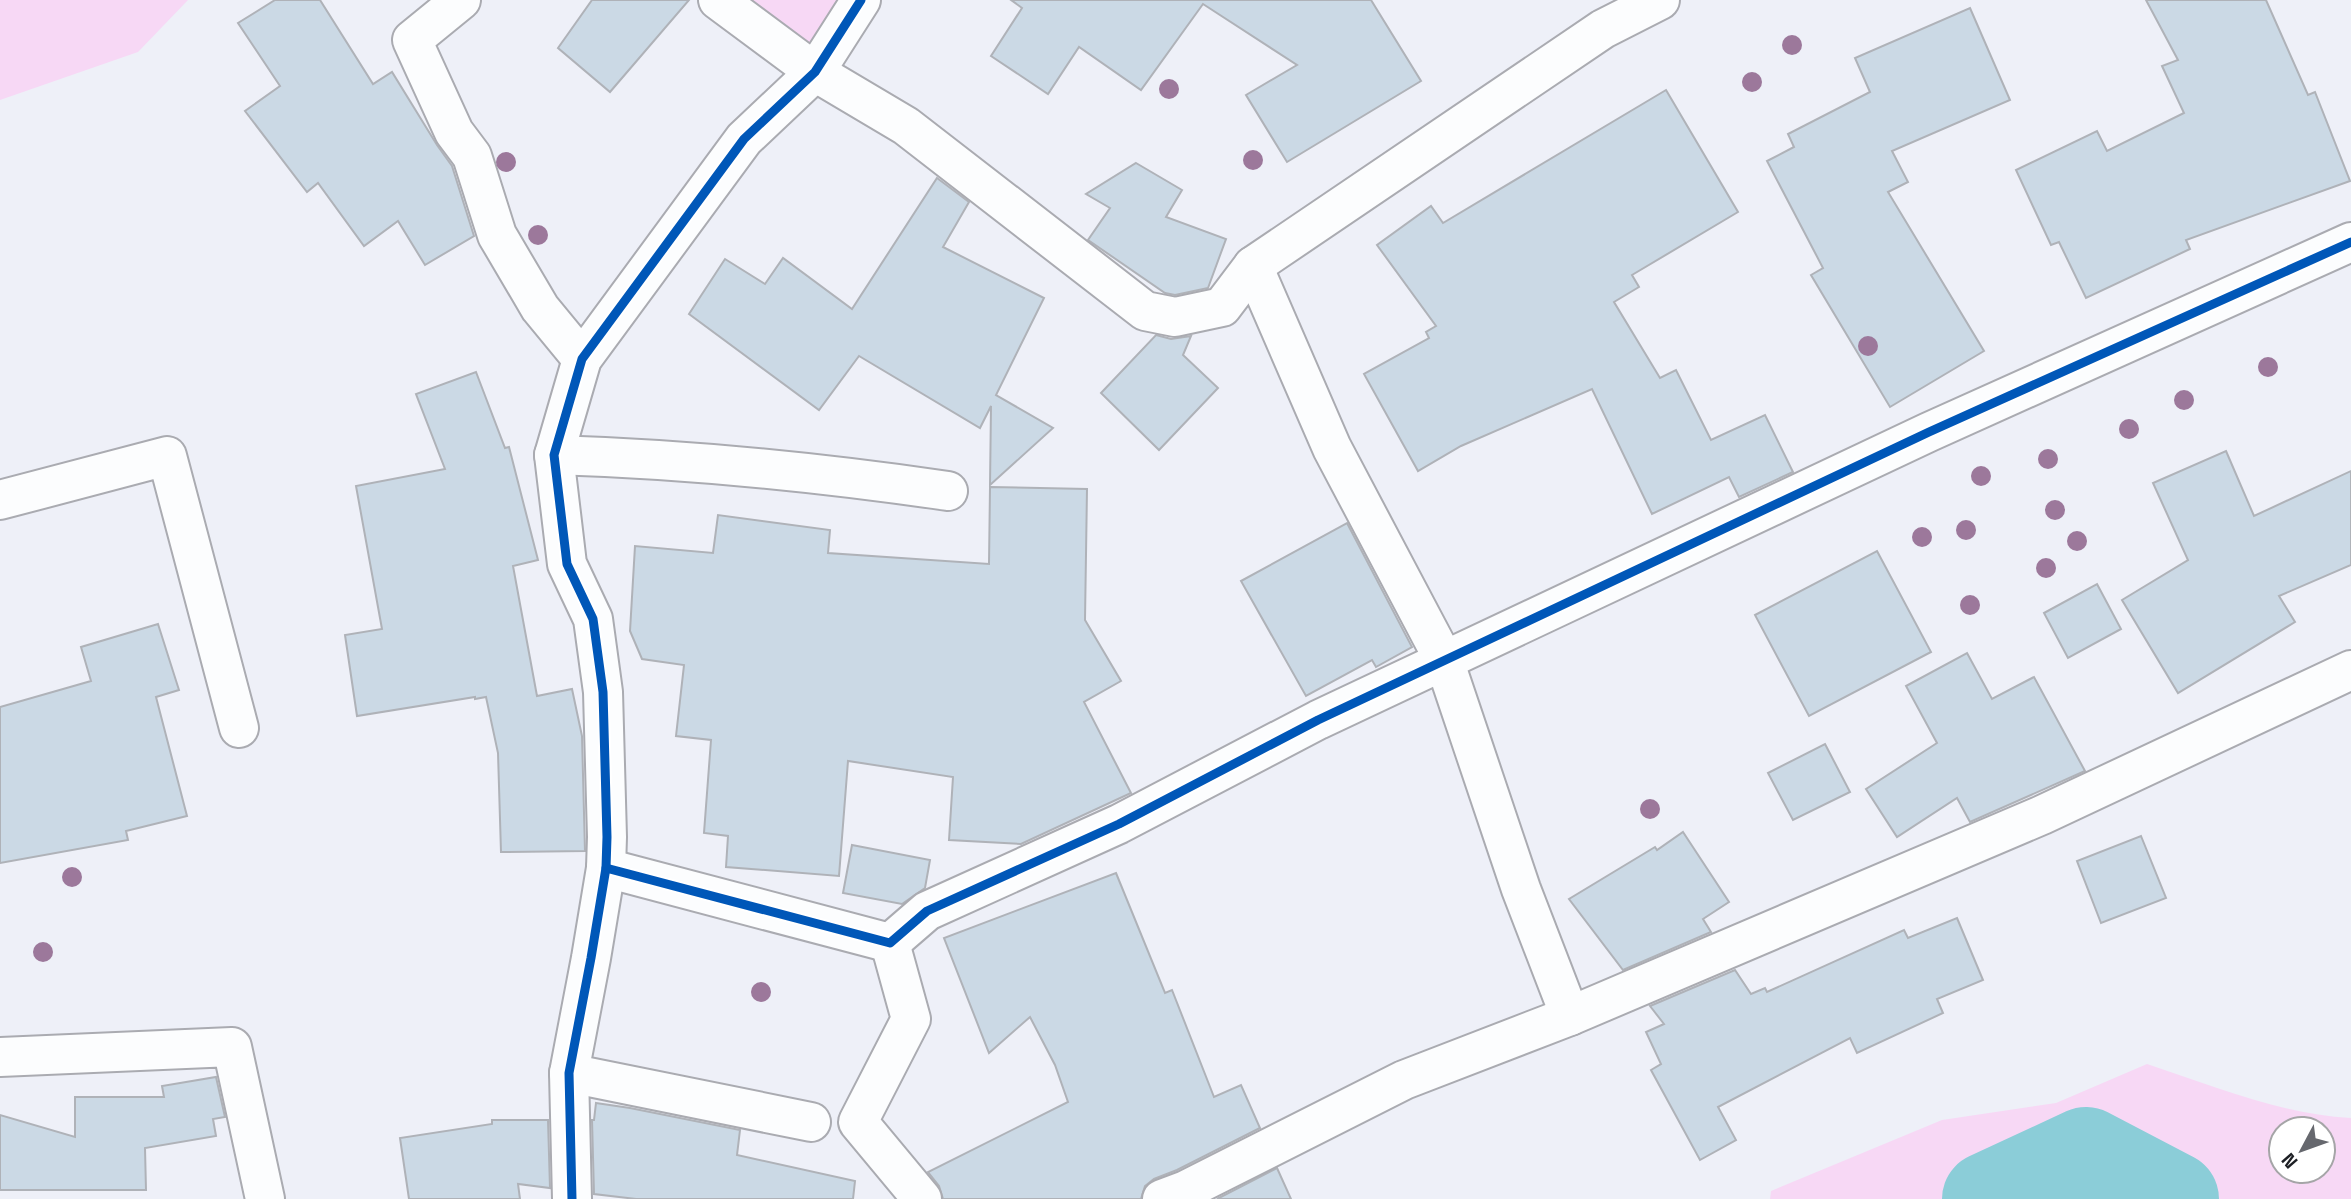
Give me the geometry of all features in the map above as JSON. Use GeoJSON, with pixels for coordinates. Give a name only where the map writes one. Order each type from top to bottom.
{"type":"FeatureCollection","features":[{"type":"Feature","properties":{"kind":"street"},"geometry":{"type":"LineString","coordinates":[[461,0],[412,40],[454,132],[472,156],[497,235],[540,308],[582,359]]}},
{"type":"Feature","properties":{"kind":"street"},"geometry":{"type":"LineString","coordinates":[[718,0],[815,72],[906,126],[1145,311],[1175,317],[1222,307],[1253,266],[1595,15],[1660,0]]}},
{"type":"Feature","properties":{"kind":"street"},"geometry":{"type":"LineString","coordinates":[[572,1199],[569,1073],[606,868],[607,838],[603,692],[593,620],[567,564],[554,455],[582,359],[744,139],[815,72],[861,0]]}},
{"type":"Feature","properties":{"kind":"street"},"geometry":{"type":"LineString","coordinates":[[890,943],[927,911],[1119,824],[1318,720],[1929,432],[2351,242]]}},
{"type":"Feature","properties":{"kind":"street"},"geometry":{"type":"LineString","coordinates":[[1253,266],[1332,448],[1444,660],[1521,889],[1570,1016]]}},
{"type":"Feature","properties":{"kind":"street"},"geometry":{"type":"LineString","coordinates":[[554,455],[637,457],[785,470],[948,491]]}},
{"type":"Feature","properties":{"kind":"street"},"geometry":{"type":"LineString","coordinates":[[0,500],[167,456],[239,728]]}},
{"type":"Feature","properties":{"kind":"street"},"geometry":{"type":"LineString","coordinates":[[1162,1199],[1186,1190],[1404,1080],[1570,1016],[2042,815],[2351,670]]}},
{"type":"Feature","properties":{"kind":"street"},"geometry":{"type":"LineString","coordinates":[[606,868],[890,943]]}},
{"type":"Feature","properties":{"kind":"street"},"geometry":{"type":"LineString","coordinates":[[890,943],[911,1019],[858,1122],[922,1199]]}},
{"type":"Feature","properties":{"kind":"street"},"geometry":{"type":"LineString","coordinates":[[0,1057],[232,1047],[265,1199]]}},
{"type":"Feature","properties":{"kind":"street"},"geometry":{"type":"LineString","coordinates":[[569,1073],[811,1122]]}},
{"type":"Feature","properties":{"kind":"shaded area"},"geometry":{"type":"Polygon","coordinates":[[[0,0],[188,0],[138,52],[0,100],[0,0]]]}},
{"type":"Feature","properties":{"kind":"shaded area"},"geometry":{"type":"Polygon","coordinates":[[[736,0],[850,0],[801,67],[736,0]]]}},
{"type":"Feature","properties":{"kind":"shaded area"},"geometry":{"type":"Polygon","coordinates":[[[2147,1064],[2273,1105],[2325,1115],[2267,1115],[2267,1185],[2337,1185],[2337,1116],[2351,1118],[2351,1199],[1770,1199],[1771,1191],[1942,1120],[2056,1103],[2147,1064]]]}},
{"type":"Feature","properties":{"kind":"building"},"geometry":{"type":"Polygon","coordinates":[[[275,0],[320,0],[373,84],[392,72],[452,166],[474,236],[425,265],[398,221],[364,246],[318,183],[307,192],[245,111],[280,86],[238,23],[275,0]]]}},
{"type":"Feature","properties":{"kind":"building"},"geometry":{"type":"Polygon","coordinates":[[[592,0],[689,0],[610,92],[558,48],[592,0]]]}},
{"type":"Feature","properties":{"kind":"building"},"geometry":{"type":"Polygon","coordinates":[[[1011,0],[1371,0],[1421,81],[1287,162],[1246,95],[1297,65],[1203,4],[1141,90],[1079,47],[1048,94],[991,56],[1022,8],[1011,0]]]}},
{"type":"Feature","properties":{"kind":"building"},"geometry":{"type":"Polygon","coordinates":[[[2146,0],[2266,0],[2308,95],[2315,92],[2350,181],[2186,240],[2190,249],[2086,298],[2059,242],[2051,245],[2016,170],[2097,131],[2107,151],[2184,113],[2162,66],[2178,60],[2146,0]]]}},
{"type":"Feature","properties":{"kind":"building"},"geometry":{"type":"Polygon","coordinates":[[[1970,8],[2010,100],[1892,151],[1908,182],[1888,192],[1984,351],[1890,407],[1811,275],[1823,268],[1767,161],[1794,147],[1788,134],[1870,92],[1855,58],[1970,8]]]}},
{"type":"Feature","properties":{"kind":"building"},"geometry":{"type":"Polygon","coordinates":[[[1666,90],[1738,212],[1632,275],[1639,287],[1614,302],[1660,378],[1676,370],[1711,440],[1765,415],[1793,472],[1739,497],[1729,477],[1652,514],[1592,389],[1461,446],[1418,471],[1364,374],[1429,338],[1426,332],[1436,326],[1377,245],[1431,206],[1443,223],[1666,90]]]}},
{"type":"Feature","properties":{"kind":"building"},"geometry":{"type":"Polygon","coordinates":[[[1136,163],[1182,190],[1166,217],[1226,239],[1208,288],[1175,295],[1165,293],[1088,240],[1110,208],[1086,194],[1136,163]]]}},
{"type":"Feature","properties":{"kind":"building"},"geometry":{"type":"Polygon","coordinates":[[[937,178],[969,202],[943,247],[1044,298],[996,395],[1053,428],[990,485],[991,406],[980,428],[859,356],[819,410],[689,314],[725,259],[765,284],[783,258],[852,309],[937,178]]]}},
{"type":"Feature","properties":{"kind":"building"},"geometry":{"type":"Polygon","coordinates":[[[1156,335],[1171,339],[1191,336],[1183,355],[1218,388],[1159,450],[1101,393],[1156,335]]]}},
{"type":"Feature","properties":{"kind":"building"},"geometry":{"type":"Polygon","coordinates":[[[476,372],[505,448],[509,447],[538,560],[513,566],[537,696],[572,689],[582,736],[585,851],[501,852],[498,753],[486,697],[357,716],[345,635],[382,629],[356,486],[445,469],[416,394],[476,372]]]}},
{"type":"Feature","properties":{"kind":"building"},"geometry":{"type":"Polygon","coordinates":[[[2226,451],[2254,516],[2351,471],[2351,565],[2279,596],[2295,622],[2178,693],[2122,600],[2188,560],[2153,483],[2226,451]]]}},
{"type":"Feature","properties":{"kind":"building"},"geometry":{"type":"Polygon","coordinates":[[[990,487],[1087,489],[1085,620],[1121,681],[1084,702],[1131,793],[1021,844],[949,840],[953,777],[848,761],[839,876],[726,867],[728,836],[704,833],[711,740],[676,736],[684,665],[642,659],[630,631],[635,546],[713,553],[718,515],[830,530],[828,553],[989,564],[990,487]]]}},
{"type":"Feature","properties":{"kind":"building"},"geometry":{"type":"Polygon","coordinates":[[[1347,523],[1412,647],[1376,667],[1372,660],[1306,696],[1241,581],[1347,523]]]}},
{"type":"Feature","properties":{"kind":"building"},"geometry":{"type":"Polygon","coordinates":[[[1877,551],[1931,652],[1809,716],[1755,615],[1877,551]]]}},
{"type":"Feature","properties":{"kind":"building"},"geometry":{"type":"Polygon","coordinates":[[[2097,584],[2121,629],[2068,658],[2044,613],[2097,584]]]}},
{"type":"Feature","properties":{"kind":"building"},"geometry":{"type":"Polygon","coordinates":[[[158,624],[179,690],[156,697],[187,816],[126,831],[128,840],[0,863],[0,707],[91,681],[81,647],[158,624]]]}},
{"type":"Feature","properties":{"kind":"building"},"geometry":{"type":"Polygon","coordinates":[[[1967,653],[1992,699],[2034,677],[2085,771],[1970,822],[1957,798],[1897,837],[1866,789],[1937,743],[1906,686],[1967,653]]]}},
{"type":"Feature","properties":{"kind":"building"},"geometry":{"type":"Polygon","coordinates":[[[1825,744],[1850,792],[1793,820],[1768,773],[1825,744]]]}},
{"type":"Feature","properties":{"kind":"building"},"geometry":{"type":"Polygon","coordinates":[[[1683,832],[1729,902],[1703,919],[1711,932],[1623,970],[1569,899],[1655,847],[1657,850],[1683,832]]]}},
{"type":"Feature","properties":{"kind":"building"},"geometry":{"type":"Polygon","coordinates":[[[2141,836],[2166,898],[2101,923],[2077,861],[2141,836]]]}},
{"type":"Feature","properties":{"kind":"building"},"geometry":{"type":"Polygon","coordinates":[[[852,845],[930,860],[925,888],[902,904],[843,893],[852,845]]]}},
{"type":"Feature","properties":{"kind":"building"},"geometry":{"type":"Polygon","coordinates":[[[1116,873],[1165,993],[1172,990],[1214,1097],[1241,1085],[1260,1128],[1154,1179],[1145,1186],[1141,1199],[943,1199],[939,1186],[928,1172],[1068,1102],[1055,1065],[1030,1017],[989,1053],[944,938],[1116,873]]]}},
{"type":"Feature","properties":{"kind":"building"},"geometry":{"type":"Polygon","coordinates":[[[1957,918],[1983,980],[1937,999],[1943,1013],[1857,1053],[1850,1038],[1718,1107],[1736,1140],[1700,1160],[1651,1070],[1661,1064],[1646,1032],[1664,1024],[1650,1006],[1735,970],[1751,994],[1765,988],[1767,992],[1904,930],[1908,938],[1957,918]]]}},
{"type":"Feature","properties":{"kind":"building"},"geometry":{"type":"Polygon","coordinates":[[[216,1077],[225,1117],[213,1119],[216,1136],[145,1148],[146,1190],[0,1190],[0,1115],[75,1137],[75,1097],[164,1097],[162,1086],[216,1077]]]}},
{"type":"Feature","properties":{"kind":"building"},"geometry":{"type":"Polygon","coordinates":[[[596,1103],[740,1130],[737,1155],[855,1181],[853,1199],[636,1199],[594,1194],[592,1120],[596,1103]]]}},
{"type":"Feature","properties":{"kind":"building"},"geometry":{"type":"Polygon","coordinates":[[[492,1120],[548,1120],[550,1188],[518,1184],[520,1199],[409,1199],[400,1138],[492,1124],[492,1120]]]}},
{"type":"Feature","properties":{"kind":"building"},"geometry":{"type":"Polygon","coordinates":[[[1277,1168],[1291,1199],[1217,1199],[1277,1168]]]}},
{"type":"Feature","properties":{"kind":"waterway"},"geometry":{"type":"LineString","coordinates":[[1989,1199],[2086,1154],[2172,1199]]}},
{"type":"Feature","properties":{"kind":"cycle path"},"geometry":{"type":"LineString","coordinates":[[572,1199],[569,1073],[606,868],[607,837],[603,692],[593,619],[567,564],[554,455],[582,359],[744,139],[815,72],[861,0]]}},
{"type":"Feature","properties":{"kind":"cycle path"},"geometry":{"type":"LineString","coordinates":[[606,868],[890,943],[927,911],[1119,824],[1318,720],[1929,432],[2351,242]]}}]}
